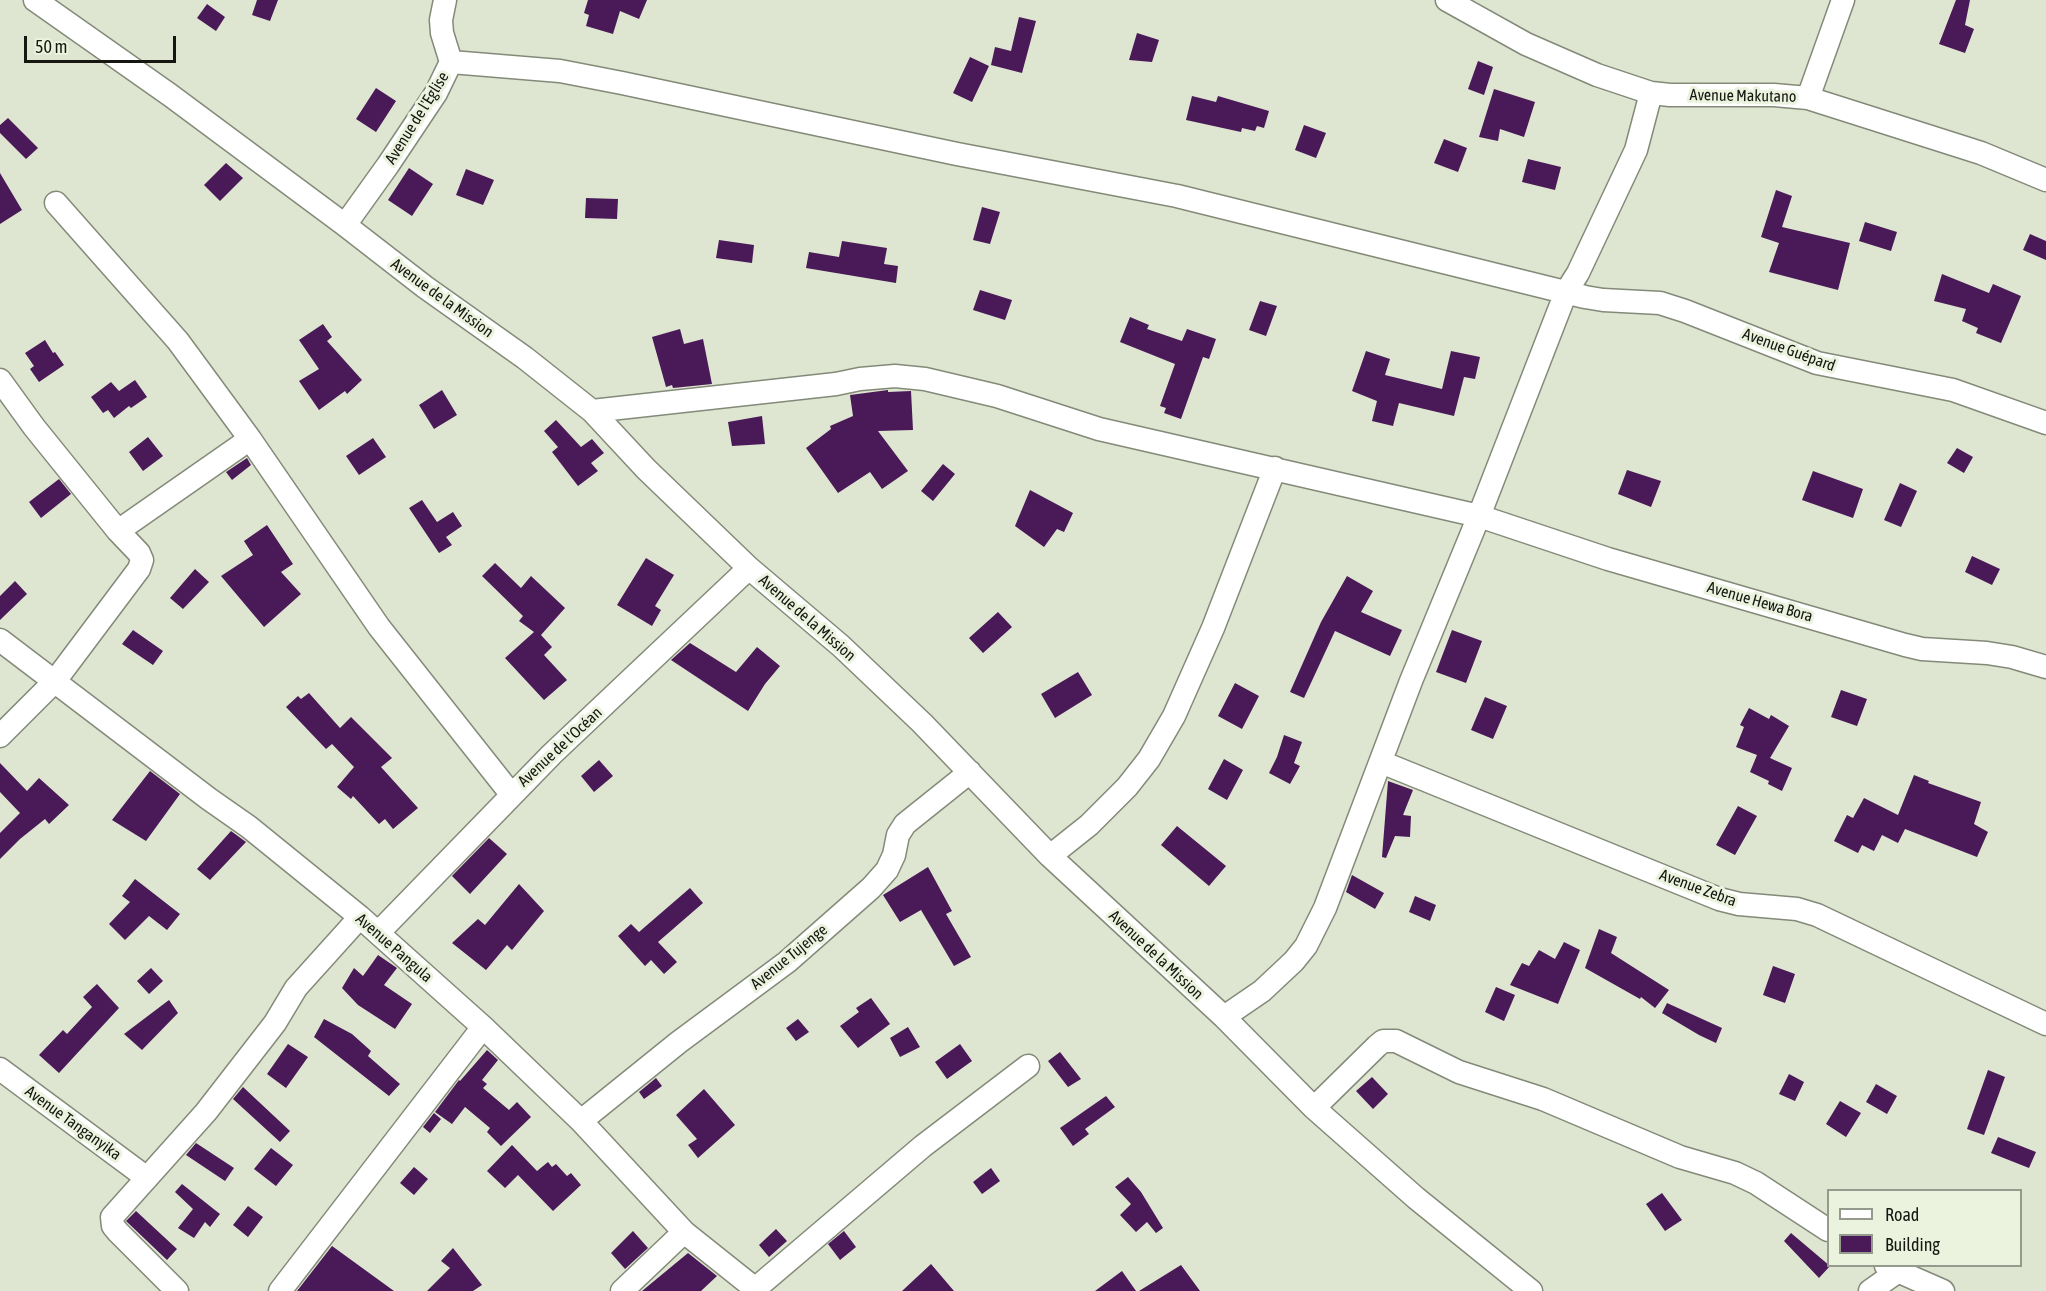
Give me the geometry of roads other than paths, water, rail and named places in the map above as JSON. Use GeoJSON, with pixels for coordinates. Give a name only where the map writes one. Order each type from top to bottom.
{"type":"FeatureCollection","features":[{"type":"Feature","properties":{"kind":"street","name":"Avenue de la Mission"},"geometry":{"type":"LineString","coordinates":[[35,0],[171,95],[345,225],[424,288],[525,358],[592,411],[646,470],[749,568],[841,646],[970,772],[1050,856],[1224,1017],[1314,1108],[1416,1198],[1532,1291]]}},
{"type":"Feature","properties":{"kind":"street","name":"Avenue de l'Eglise"},"geometry":{"type":"LineString","coordinates":[[345,225],[430,103],[451,62],[442,33],[441,20],[445,0]]}},
{"type":"Feature","properties":{"kind":"street","name":"Avenue Makutano"},"geometry":{"type":"LineString","coordinates":[[1447,0],[1526,44],[1597,75],[1651,93],[1774,95],[1808,98],[1981,153],[2046,180]]}},
{"type":"Feature","properties":{"kind":"street"},"geometry":{"type":"LineString","coordinates":[[1808,98],[1843,0]]}},
{"type":"Feature","properties":{"kind":"street","name":"Avenue Guépard"},"geometry":{"type":"LineString","coordinates":[[451,62],[560,71],[957,154],[1166,193],[1603,300],[1660,303],[1685,310],[1817,363],[1928,383],[2046,423]]}},
{"type":"Feature","properties":{"kind":"street"},"geometry":{"type":"LineString","coordinates":[[1224,1017],[1262,991],[1294,961],[1306,946],[1336,882],[1412,681],[1566,292],[1578,273],[1632,159],[1651,93]]}},
{"type":"Feature","properties":{"kind":"street"},"geometry":{"type":"LineString","coordinates":[[56,203],[178,341],[250,439],[379,627],[511,794]]}},
{"type":"Feature","properties":{"kind":"street","name":"Avenue Hewa Bora"},"geometry":{"type":"LineString","coordinates":[[592,411],[895,376],[925,379],[997,396],[1099,429],[1479,516],[1608,559],[1905,645],[1922,649],[1987,653],[2012,657],[2046,667]]}},
{"type":"Feature","properties":{"kind":"street"},"geometry":{"type":"LineString","coordinates":[[0,380],[34,427],[117,531],[139,553],[142,564],[55,681],[0,735]]}},
{"type":"Feature","properties":{"kind":"street"},"geometry":{"type":"LineString","coordinates":[[117,531],[250,439]]}},
{"type":"Feature","properties":{"kind":"street"},"geometry":{"type":"LineString","coordinates":[[1050,856],[1089,825],[1127,787],[1149,759],[1174,716],[1213,628],[1275,468]]}},
{"type":"Feature","properties":{"kind":"street","name":"Avenue de l'Océan"},"geometry":{"type":"LineString","coordinates":[[378,933],[511,794],[749,568]]}},
{"type":"Feature","properties":{"kind":"street","name":"Avenue Pangula"},"geometry":{"type":"LineString","coordinates":[[0,640],[249,827],[360,917],[483,1027],[581,1121],[684,1232],[756,1290]]}},
{"type":"Feature","properties":{"kind":"street","name":"Avenue Zebra"},"geometry":{"type":"LineString","coordinates":[[1381,762],[1719,899],[1739,904],[1797,909],[1816,915],[2046,1024]]}},
{"type":"Feature","properties":{"kind":"street","name":"Avenue Tujenge"},"geometry":{"type":"LineString","coordinates":[[581,1121],[679,1042],[787,962],[871,888],[887,870],[894,855],[898,835],[905,824],[970,772]]}},
{"type":"Feature","properties":{"kind":"street"},"geometry":{"type":"LineString","coordinates":[[177,1291],[113,1226],[112,1217],[206,1112],[275,1023],[296,988],[360,917]]}},
{"type":"Feature","properties":{"kind":"street"},"geometry":{"type":"LineString","coordinates":[[280,1291],[483,1027]]}},
{"type":"Feature","properties":{"kind":"street"},"geometry":{"type":"LineString","coordinates":[[1314,1108],[1383,1041],[1396,1041],[1459,1072],[1543,1100],[1680,1157],[1735,1173],[1756,1183],[1827,1229]]}},
{"type":"Feature","properties":{"kind":"street"},"geometry":{"type":"LineString","coordinates":[[756,1290],[923,1146],[1028,1066]]}},
{"type":"Feature","properties":{"kind":"street","name":"Avenue Tanganyika"},"geometry":{"type":"LineString","coordinates":[[0,1069],[147,1178]]}},
{"type":"Feature","properties":{"kind":"street"},"geometry":{"type":"LineString","coordinates":[[622,1291],[684,1232]]}},
{"type":"Feature","properties":{"kind":"street"},"geometry":{"type":"LineString","coordinates":[[1870,1291],[1892,1269],[1943,1291]]}}]}
